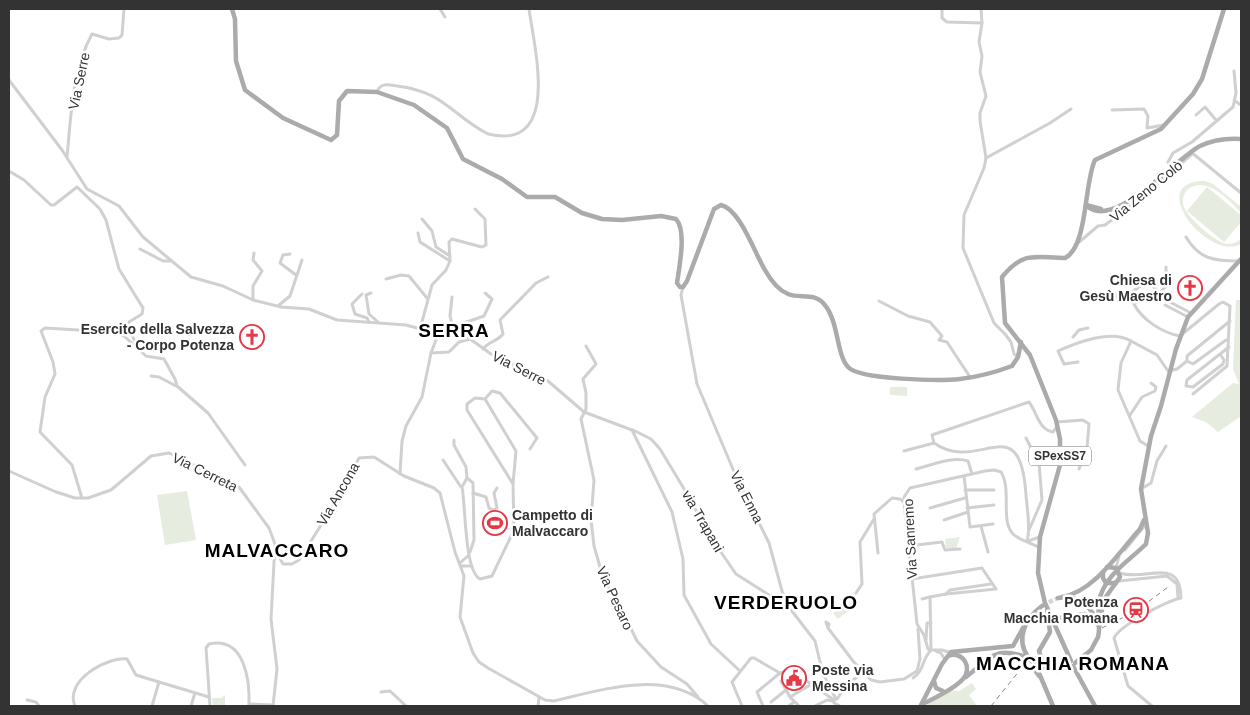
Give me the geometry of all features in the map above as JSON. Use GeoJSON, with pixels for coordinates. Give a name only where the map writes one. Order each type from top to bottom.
{"type":"FeatureCollection","features":[{"type":"Feature","properties":{"kind":"main road"},"geometry":{"type":"LineString","coordinates":[[232,9],[236,19],[235,56],[244,87],[283,118],[328,140],[333,140],[339,130],[337,114],[343,94],[350,91],[378,92],[407,101],[444,125],[463,159],[502,179],[524,196],[555,197],[582,213],[602,219],[622,220],[661,216],[676,219],[680,225],[681,244],[677,283],[683,287],[713,211],[718,206],[723,205],[737,218],[762,266],[777,286],[787,294],[811,296],[824,304],[836,326],[845,362],[851,370],[881,377],[953,379],[970,377],[1012,366],[1018,357],[1021,342],[1005,323],[1002,277],[1012,266],[1028,257],[1035,255],[1065,258],[1072,253],[1076,245],[1086,205],[1091,168],[1097,158],[1143,139],[1165,125],[1193,94],[1202,79],[1224,9]]}},
{"type":"Feature","properties":{"kind":"main road"},"geometry":{"type":"LineString","coordinates":[[1086,205],[1106,211],[1114,210],[1191,153],[1214,141],[1241,139]]}},
{"type":"Feature","properties":{"kind":"main road"},"geometry":{"type":"LineString","coordinates":[[1088,189],[1090,202],[1094,208]]}},
{"type":"Feature","properties":{"kind":"main road"},"geometry":{"type":"LineString","coordinates":[[1083,215],[1086,211],[1094,208]]}},
{"type":"Feature","properties":{"kind":"main road"},"geometry":{"type":"LineString","coordinates":[[1099,629],[1098,602],[1102,590],[1124,562],[1144,546],[1147,540],[1148,533],[1141,489],[1150,436],[1161,406],[1180,336],[1189,315],[1240,260]]}},
{"type":"Feature","properties":{"kind":"main road","name":"SPexSS7"},"geometry":{"type":"LineString","coordinates":[[1021,342],[1030,355],[1057,424],[1060,446],[1060,465],[1038,547],[1039,580],[1044,604],[1072,664],[1095,706]]}},
{"type":"Feature","properties":{"kind":"main road"},"geometry":{"type":"LineString","coordinates":[[1099,629],[1094,614],[1086,605],[1074,598],[1060,598],[1084,589],[1106,568],[1145,522]]}},
{"type":"Feature","properties":{"kind":"main road"},"geometry":{"type":"LineString","coordinates":[[1079,678],[1078,667],[1098,637],[1103,601],[1118,582],[1120,573],[1116,568],[1106,568]]}},
{"type":"Feature","properties":{"kind":"main road"},"geometry":{"type":"LineString","coordinates":[[1106,568],[1102,575],[1105,582],[1112,584],[1118,582]]}},
{"type":"Feature","properties":{"kind":"main road"},"geometry":{"type":"LineString","coordinates":[[920,706],[946,658],[953,654],[1013,646],[1029,617],[1044,604],[1050,632],[1040,651],[1043,664],[1047,669]]}},
{"type":"Feature","properties":{"kind":"main road"},"geometry":{"type":"LineString","coordinates":[[1050,614],[1060,618],[1077,614],[1087,615],[1099,629]]}},
{"type":"Feature","properties":{"kind":"main road"},"geometry":{"type":"LineString","coordinates":[[1029,617],[1022,638],[1023,647],[1028,659],[1035,667],[1046,688],[1053,706]]}},
{"type":"Feature","properties":{"kind":"main road"},"geometry":{"type":"LineString","coordinates":[[920,706],[965,678],[996,654],[1006,652],[1028,659]]}},
{"type":"Feature","properties":{"kind":"main road"},"geometry":{"type":"LineString","coordinates":[[1035,667],[1058,670],[1072,664],[1087,653]]}},
{"type":"Feature","properties":{"kind":"main road"},"geometry":{"type":"LineString","coordinates":[[953,654],[967,663],[968,671],[965,678]]}},
{"type":"Feature","properties":{"kind":"main road"},"geometry":{"type":"LineString","coordinates":[[934,681],[938,690],[944,692]]}},
{"type":"Feature","properties":{"kind":"street","name":"Via Serre"},"geometry":{"type":"LineString","coordinates":[[67,158],[73,103],[82,55],[92,34],[109,39],[120,38],[122,35],[124,9]]}},
{"type":"Feature","properties":{"kind":"street"},"geometry":{"type":"LineString","coordinates":[[440,9],[445,17]]}},
{"type":"Feature","properties":{"kind":"street"},"geometry":{"type":"LineString","coordinates":[[378,92],[379,88],[384,85],[420,90],[441,100],[488,134],[497,136],[518,132],[534,116],[540,91],[529,9]]}},
{"type":"Feature","properties":{"kind":"street"},"geometry":{"type":"LineString","coordinates":[[942,9],[942,18],[948,22],[982,23]]}},
{"type":"Feature","properties":{"kind":"street"},"geometry":{"type":"LineString","coordinates":[[981,9],[982,23],[979,42],[982,56],[980,72],[986,96],[980,113],[980,121],[986,158],[984,168],[964,215],[963,248],[994,323],[1011,342],[1014,354],[1018,357]]}},
{"type":"Feature","properties":{"kind":"street"},"geometry":{"type":"LineString","coordinates":[[1170,168],[1169,158],[1226,114],[1235,101],[1234,71]]}},
{"type":"Feature","properties":{"kind":"street","name":"Via Serre"},"geometry":{"type":"LineString","coordinates":[[9,80],[67,158],[80,181],[92,194],[119,206],[143,237],[191,277],[223,286],[253,300],[278,306],[309,309],[337,320],[378,323],[439,332],[454,331],[471,339],[483,349],[548,381],[584,412],[632,430]]}},
{"type":"Feature","properties":{"kind":"street"},"geometry":{"type":"LineString","coordinates":[[1235,101],[1241,105]]}},
{"type":"Feature","properties":{"kind":"street"},"geometry":{"type":"LineString","coordinates":[[1196,115],[1205,107],[1216,120]]}},
{"type":"Feature","properties":{"kind":"street"},"geometry":{"type":"LineString","coordinates":[[986,158],[1050,123],[1071,109]]}},
{"type":"Feature","properties":{"kind":"street"},"geometry":{"type":"LineString","coordinates":[[1112,110],[1144,109],[1148,116],[1147,128],[1165,125]]}},
{"type":"Feature","properties":{"kind":"street"},"geometry":{"type":"LineString","coordinates":[[1191,153],[1241,193]]}},
{"type":"Feature","properties":{"kind":"street","name":"Via Zeno Colò"},"geometry":{"type":"LineString","coordinates":[[1076,245],[1098,226],[1105,225],[1145,195],[1191,153]]}},
{"type":"Feature","properties":{"kind":"street"},"geometry":{"type":"LineString","coordinates":[[9,171],[24,180],[50,205],[54,205],[77,187],[80,181]]}},
{"type":"Feature","properties":{"kind":"street"},"geometry":{"type":"LineString","coordinates":[[77,187],[100,209],[106,220],[119,269],[143,308],[142,314],[129,322],[128,326],[138,347]]}},
{"type":"Feature","properties":{"kind":"street"},"geometry":{"type":"LineString","coordinates":[[420,329],[432,285],[446,270],[450,261],[449,242],[452,239],[482,247],[486,245],[485,220],[476,209]]}},
{"type":"Feature","properties":{"kind":"street"},"geometry":{"type":"LineString","coordinates":[[422,220],[432,231],[436,247],[451,256]]}},
{"type":"Feature","properties":{"kind":"street"},"geometry":{"type":"LineString","coordinates":[[418,234],[420,242],[450,261]]}},
{"type":"Feature","properties":{"kind":"street"},"geometry":{"type":"LineString","coordinates":[[1186,237],[1197,252],[1209,259],[1240,260]]}},
{"type":"Feature","properties":{"kind":"street"},"geometry":{"type":"LineString","coordinates":[[140,249],[163,261],[172,261]]}},
{"type":"Feature","properties":{"kind":"street"},"geometry":{"type":"LineString","coordinates":[[253,300],[253,286],[262,271],[253,260],[254,253]]}},
{"type":"Feature","properties":{"kind":"street"},"geometry":{"type":"LineString","coordinates":[[290,254],[283,255],[280,262],[296,275]]}},
{"type":"Feature","properties":{"kind":"street"},"geometry":{"type":"LineString","coordinates":[[278,306],[290,296],[302,260]]}},
{"type":"Feature","properties":{"kind":"street"},"geometry":{"type":"LineString","coordinates":[[1159,294],[1172,281],[1166,271],[1166,267]]}},
{"type":"Feature","properties":{"kind":"street"},"geometry":{"type":"LineString","coordinates":[[386,279],[401,275],[409,276],[427,298]]}},
{"type":"Feature","properties":{"kind":"street"},"geometry":{"type":"LineString","coordinates":[[483,349],[488,343],[498,340],[503,334],[500,320],[536,283],[548,277]]}},
{"type":"Feature","properties":{"kind":"street"},"geometry":{"type":"LineString","coordinates":[[1114,293],[1120,301],[1144,284],[1150,283],[1166,300],[1189,315]]}},
{"type":"Feature","properties":{"kind":"street","name":"Via Enna"},"geometry":{"type":"LineString","coordinates":[[683,287],[680,295],[698,384],[735,474],[769,542],[785,602],[815,641],[823,674],[836,701]]}},
{"type":"Feature","properties":{"kind":"street"},"geometry":{"type":"LineString","coordinates":[[370,293],[366,295],[368,311],[378,323]]}},
{"type":"Feature","properties":{"kind":"street"},"geometry":{"type":"LineString","coordinates":[[454,331],[460,324],[484,316],[492,299],[485,293]]}},
{"type":"Feature","properties":{"kind":"street"},"geometry":{"type":"LineString","coordinates":[[362,294],[352,304],[355,314],[367,318],[369,322]]}},
{"type":"Feature","properties":{"kind":"street"},"geometry":{"type":"LineString","coordinates":[[452,297],[450,316],[454,331]]}},
{"type":"Feature","properties":{"kind":"street"},"geometry":{"type":"LineString","coordinates":[[879,301],[908,316],[933,324],[942,336],[938,340],[947,342],[970,377]]}},
{"type":"Feature","properties":{"kind":"street"},"geometry":{"type":"LineString","coordinates":[[1134,304],[1143,316],[1157,327],[1180,336],[1219,304],[1223,302],[1230,306],[1231,321],[1227,367],[1193,394]]}},
{"type":"Feature","properties":{"kind":"street"},"geometry":{"type":"LineString","coordinates":[[1164,305],[1189,315]]}},
{"type":"Feature","properties":{"kind":"street"},"geometry":{"type":"LineString","coordinates":[[1078,362],[1064,364],[1058,351],[1074,344],[1115,336],[1131,341],[1157,355],[1168,371],[1176,370],[1187,361],[1187,356],[1231,321]]}},
{"type":"Feature","properties":{"kind":"street"},"geometry":{"type":"LineString","coordinates":[[82,498],[71,463],[40,432],[45,397],[55,374],[53,362],[41,332],[50,328],[112,332],[124,336],[150,358],[164,359],[176,379],[177,386]]}},
{"type":"Feature","properties":{"kind":"street"},"geometry":{"type":"LineString","coordinates":[[1073,337],[1079,330],[1088,328]]}},
{"type":"Feature","properties":{"kind":"street"},"geometry":{"type":"LineString","coordinates":[[400,474],[402,441],[406,426],[422,397],[431,353],[439,332]]}},
{"type":"Feature","properties":{"kind":"street"},"geometry":{"type":"LineString","coordinates":[[431,353],[449,352],[458,342],[471,339]]}},
{"type":"Feature","properties":{"kind":"street"},"geometry":{"type":"LineString","coordinates":[[1187,361],[1193,364],[1226,340]]}},
{"type":"Feature","properties":{"kind":"street"},"geometry":{"type":"LineString","coordinates":[[1131,341],[1123,358],[1118,390],[1140,441],[1148,446]]}},
{"type":"Feature","properties":{"kind":"street","name":"Via Pesaro"},"geometry":{"type":"LineString","coordinates":[[586,346],[596,364],[583,379],[587,397],[584,412],[580,419],[594,480],[591,520],[594,546],[600,567],[616,605],[622,610],[637,641],[661,667],[687,684],[698,698]]}},
{"type":"Feature","properties":{"kind":"street"},"geometry":{"type":"LineString","coordinates":[[1220,354],[1224,360],[1223,364],[1193,388],[1186,386],[1187,380],[1220,354],[1229,347]]}},
{"type":"Feature","properties":{"kind":"street"},"geometry":{"type":"LineString","coordinates":[[151,376],[159,377],[177,386],[208,412],[246,465]]}},
{"type":"Feature","properties":{"kind":"street"},"geometry":{"type":"LineString","coordinates":[[1129,415],[1142,397],[1155,391],[1156,387],[1151,384]]}},
{"type":"Feature","properties":{"kind":"street"},"geometry":{"type":"LineString","coordinates":[[485,399],[492,391],[500,392],[537,438],[530,449]]}},
{"type":"Feature","properties":{"kind":"street"},"geometry":{"type":"LineString","coordinates":[[485,399],[475,398],[470,400],[467,410],[513,484]]}},
{"type":"Feature","properties":{"kind":"street"},"geometry":{"type":"LineString","coordinates":[[443,460],[462,487],[465,498],[469,555],[474,574],[480,580],[489,578],[495,570],[514,530],[513,484],[516,451],[485,399]]}},
{"type":"Feature","properties":{"kind":"street"},"geometry":{"type":"LineString","coordinates":[[934,443],[932,435],[934,433],[1029,402],[1040,424],[1047,430],[1053,432],[1057,424],[1084,420],[1089,424],[1087,448],[1078,469]]}},
{"type":"Feature","properties":{"kind":"street"},"geometry":{"type":"LineString","coordinates":[[1125,406],[1136,404]]}},
{"type":"Feature","properties":{"kind":"street"},"geometry":{"type":"LineString","coordinates":[[632,430],[672,512],[683,559],[684,595],[711,644],[740,670]]}},
{"type":"Feature","properties":{"kind":"street","name":"via Trapani"},"geometry":{"type":"LineString","coordinates":[[632,430],[651,439],[660,449],[692,502],[703,526],[736,574],[768,595],[785,602]]}},
{"type":"Feature","properties":{"kind":"street"},"geometry":{"type":"LineString","coordinates":[[1026,438],[1039,463],[1042,500],[1028,530]]}},
{"type":"Feature","properties":{"kind":"street"},"geometry":{"type":"LineString","coordinates":[[454,440],[466,467],[467,478],[462,487]]}},
{"type":"Feature","properties":{"kind":"street"},"geometry":{"type":"LineString","coordinates":[[904,451],[934,443],[952,451],[973,452],[997,447],[1011,448],[1016,451],[1022,463],[1025,477],[1027,541],[1040,537]]}},
{"type":"Feature","properties":{"kind":"street"},"geometry":{"type":"LineString","coordinates":[[1141,489],[1151,483],[1157,461],[1166,446]]}},
{"type":"Feature","properties":{"kind":"street","name":"Via Cerreta"},"geometry":{"type":"LineString","coordinates":[[82,498],[96,497],[109,492],[151,456],[173,454],[239,487],[269,528],[276,551]]}},
{"type":"Feature","properties":{"kind":"street","name":"Via Ancona"},"geometry":{"type":"LineString","coordinates":[[276,551],[283,564],[292,564],[299,560],[337,500],[359,458],[374,457],[400,474],[434,488],[440,493],[457,557],[461,565]]}},
{"type":"Feature","properties":{"kind":"street"},"geometry":{"type":"LineString","coordinates":[[916,469],[947,460],[962,460],[968,461],[972,474]]}},
{"type":"Feature","properties":{"kind":"street","name":"Via Sanremo"},"geometry":{"type":"LineString","coordinates":[[946,658],[941,653],[931,650],[918,628],[904,502],[904,498],[910,488],[994,470],[1001,472],[1005,485],[1007,518],[1011,531],[1038,547]]}},
{"type":"Feature","properties":{"kind":"street"},"geometry":{"type":"LineString","coordinates":[[9,471],[49,489],[82,498]]}},
{"type":"Feature","properties":{"kind":"street"},"geometry":{"type":"LineString","coordinates":[[964,476],[970,527],[992,524]]}},
{"type":"Feature","properties":{"kind":"street"},"geometry":{"type":"LineString","coordinates":[[467,478],[473,483],[474,542],[469,555],[461,565],[465,584],[460,604],[460,617],[476,658],[488,668],[545,700],[554,701],[613,687],[633,686],[671,688],[698,698],[708,706]]}},
{"type":"Feature","properties":{"kind":"street"},"geometry":{"type":"LineString","coordinates":[[473,493],[486,497],[489,508],[493,510],[496,508],[494,493],[497,488]]}},
{"type":"Feature","properties":{"kind":"street"},"geometry":{"type":"LineString","coordinates":[[965,490],[994,490]]}},
{"type":"Feature","properties":{"kind":"street"},"geometry":{"type":"LineString","coordinates":[[930,508],[966,498]]}},
{"type":"Feature","properties":{"kind":"street"},"geometry":{"type":"LineString","coordinates":[[878,553],[874,514],[889,500],[900,499],[904,502]]}},
{"type":"Feature","properties":{"kind":"street"},"geometry":{"type":"LineString","coordinates":[[944,520],[967,510],[994,505]]}},
{"type":"Feature","properties":{"kind":"street"},"geometry":{"type":"LineString","coordinates":[[856,593],[862,584],[860,542],[874,519]]}},
{"type":"Feature","properties":{"kind":"street"},"geometry":{"type":"LineString","coordinates":[[1116,568],[1118,558],[1145,522]]}},
{"type":"Feature","properties":{"kind":"street"},"geometry":{"type":"LineString","coordinates":[[980,526],[988,552]]}},
{"type":"Feature","properties":{"kind":"street"},"geometry":{"type":"LineString","coordinates":[[468,541],[474,542]]}},
{"type":"Feature","properties":{"kind":"street"},"geometry":{"type":"LineString","coordinates":[[908,546],[942,542],[945,550],[960,549]]}},
{"type":"Feature","properties":{"kind":"street"},"geometry":{"type":"LineString","coordinates":[[210,706],[206,648],[209,644],[221,643],[233,649],[244,662],[248,679],[249,705],[273,706],[277,659],[271,619],[276,551]]}},
{"type":"Feature","properties":{"kind":"street"},"geometry":{"type":"LineString","coordinates":[[457,557],[465,558]]}},
{"type":"Feature","properties":{"kind":"street"},"geometry":{"type":"LineString","coordinates":[[461,565],[470,560]]}},
{"type":"Feature","properties":{"kind":"street"},"geometry":{"type":"LineString","coordinates":[[461,565],[471,566]]}},
{"type":"Feature","properties":{"kind":"street"},"geometry":{"type":"LineString","coordinates":[[912,579],[982,568],[996,589],[946,594],[922,599]]}},
{"type":"Feature","properties":{"kind":"street"},"geometry":{"type":"LineString","coordinates":[[1120,573],[1128,576],[1170,574],[1180,583],[1180,598]]}},
{"type":"Feature","properties":{"kind":"street"},"geometry":{"type":"LineString","coordinates":[[1118,582],[1167,576],[1177,584],[1180,598]]}},
{"type":"Feature","properties":{"kind":"street"},"geometry":{"type":"LineString","coordinates":[[946,594],[950,590],[991,584]]}},
{"type":"Feature","properties":{"kind":"street"},"geometry":{"type":"LineString","coordinates":[[828,628],[863,672],[875,682],[911,679],[919,674],[925,657],[931,650],[930,598]]}},
{"type":"Feature","properties":{"kind":"street"},"geometry":{"type":"LineString","coordinates":[[1152,706],[1128,686],[1114,638],[1116,633],[1129,624],[1180,598]]}},
{"type":"Feature","properties":{"kind":"street"},"geometry":{"type":"LineString","coordinates":[[926,644],[927,623],[931,623]]}},
{"type":"Feature","properties":{"kind":"street"},"geometry":{"type":"LineString","coordinates":[[904,679],[915,674],[919,668],[918,628]]}},
{"type":"Feature","properties":{"kind":"street"},"geometry":{"type":"LineString","coordinates":[[931,650],[953,654]]}},
{"type":"Feature","properties":{"kind":"street"},"geometry":{"type":"LineString","coordinates":[[742,706],[732,685],[740,670],[751,658],[780,673]]}},
{"type":"Feature","properties":{"kind":"street"},"geometry":{"type":"LineString","coordinates":[[75,706],[73,695],[81,678],[115,661],[127,660],[134,673],[209,697]]}},
{"type":"Feature","properties":{"kind":"street"},"geometry":{"type":"LineString","coordinates":[[763,706],[757,692],[780,673],[794,671],[836,701]]}},
{"type":"Feature","properties":{"kind":"street"},"geometry":{"type":"LineString","coordinates":[[836,701],[847,685],[863,672]]}},
{"type":"Feature","properties":{"kind":"street"},"geometry":{"type":"LineString","coordinates":[[781,681],[790,697],[799,706]]}},
{"type":"Feature","properties":{"kind":"street"},"geometry":{"type":"LineString","coordinates":[[152,706],[159,682]]}},
{"type":"Feature","properties":{"kind":"street"},"geometry":{"type":"LineString","coordinates":[[790,697],[812,684]]}},
{"type":"Feature","properties":{"kind":"street"},"geometry":{"type":"LineString","coordinates":[[772,702],[786,690]]}},
{"type":"Feature","properties":{"kind":"street"},"geometry":{"type":"LineString","coordinates":[[381,692],[390,691],[406,706]]}},
{"type":"Feature","properties":{"kind":"street"},"geometry":{"type":"LineString","coordinates":[[191,706],[195,693]]}},
{"type":"Feature","properties":{"kind":"street"},"geometry":{"type":"LineString","coordinates":[[538,697],[539,706]]}},
{"type":"Feature","properties":{"kind":"street"},"geometry":{"type":"LineString","coordinates":[[27,700],[36,702],[39,706]]}},
{"type":"Feature","properties":{"kind":"street"},"geometry":{"type":"LineString","coordinates":[[545,700],[547,706],[554,701]]}},
{"type":"Feature","properties":{"kind":"street"},"geometry":{"type":"LineString","coordinates":[[539,706],[545,700]]}},
{"type":"Feature","properties":{"kind":"street"},"geometry":{"type":"LineString","coordinates":[[815,706],[827,700],[836,701]]}},
{"type":"Feature","properties":{"kind":"street"},"geometry":{"type":"LineString","coordinates":[[790,706],[794,702]]}},
{"type":"Feature","properties":{"kind":"shaded area"},"geometry":{"type":"Polygon","coordinates":[[[1205,181],[1213,184],[1241,207],[1241,213],[1217,191],[1201,185],[1187,190],[1183,200],[1185,209],[1195,222],[1216,239],[1227,244],[1235,243],[1241,239],[1241,244],[1228,246],[1213,242],[1199,232],[1188,219],[1181,206],[1180,193],[1187,184],[1205,181]]]}},
{"type":"Feature","properties":{"kind":"shaded area"},"geometry":{"type":"Polygon","coordinates":[[[1207,187],[1241,215],[1241,222],[1224,242],[1187,211],[1207,187]]]}},
{"type":"Feature","properties":{"kind":"shaded area"},"geometry":{"type":"Polygon","coordinates":[[[1236,300],[1241,300],[1241,416],[1218,432],[1206,422],[1192,417],[1233,383],[1239,384],[1233,369],[1236,300]]]}},
{"type":"Feature","properties":{"kind":"shaded area"},"geometry":{"type":"Polygon","coordinates":[[[890,387],[907,387],[907,396],[890,395],[890,387]]]}},
{"type":"Feature","properties":{"kind":"shaded area"},"geometry":{"type":"Polygon","coordinates":[[[187,491],[196,540],[165,545],[157,495],[187,491]]]}},
{"type":"Feature","properties":{"kind":"shaded area","name":"Campetto di Malvaccaro"},"geometry":{"type":"Polygon","coordinates":[[[499,512],[501,533],[490,533],[489,513],[499,512]]]}},
{"type":"Feature","properties":{"kind":"shaded area"},"geometry":{"type":"Polygon","coordinates":[[[960,537],[956,549],[946,548],[945,539],[960,537]]]}},
{"type":"Feature","properties":{"kind":"shaded area"},"geometry":{"type":"Polygon","coordinates":[[[846,603],[851,609],[838,619],[833,613],[846,603]]]}},
{"type":"Feature","properties":{"kind":"shaded area"},"geometry":{"type":"Polygon","coordinates":[[[972,683],[976,689],[969,695],[977,706],[925,706],[950,690],[959,691],[972,683]]]}},
{"type":"Feature","properties":{"kind":"shaded area"},"geometry":{"type":"Polygon","coordinates":[[[225,695],[225,706],[213,706],[212,698],[221,698],[225,695]]]}},
{"type":"Feature","properties":{"kind":"tunnel"},"geometry":{"type":"LineString","coordinates":[[1043,605],[1058,598]]}},
{"type":"Feature","properties":{"kind":"railway"},"geometry":{"type":"LineString","coordinates":[[1102,628],[1136,611],[1168,587]]}},
{"type":"Feature","properties":{"kind":"railway"},"geometry":{"type":"LineString","coordinates":[[991,706],[1020,670]]}},
{"type":"Feature","properties":{"kind":"place","name":"Chiesa di Gesù Maestro"},"geometry":{"type":"Point","coordinates":[1190,288]}},
{"type":"Feature","properties":{"kind":"place","name":"Esercito della Salvezza - Corpo Potenza"},"geometry":{"type":"Point","coordinates":[252,337]}},
{"type":"Feature","properties":{"kind":"place","name":"Campetto di Malvaccaro"},"geometry":{"type":"Point","coordinates":[495,523]}},
{"type":"Feature","properties":{"kind":"place","name":"Potenza Macchia Romana"},"geometry":{"type":"Point","coordinates":[1136,610]}},
{"type":"Feature","properties":{"kind":"place","name":"Poste via Messina"},"geometry":{"type":"Point","coordinates":[794,678]}},
{"type":"Feature","properties":{"kind":"district","name":"SERRA"},"geometry":{"type":"Point","coordinates":[454,330]}},
{"type":"Feature","properties":{"kind":"district","name":"MALVACCARO"},"geometry":{"type":"Point","coordinates":[277,550]}},
{"type":"Feature","properties":{"kind":"district","name":"VERDERUOLO"},"geometry":{"type":"Point","coordinates":[786,602]}},
{"type":"Feature","properties":{"kind":"district","name":"MACCHIA ROMANA"},"geometry":{"type":"Point","coordinates":[1073,663]}}]}
